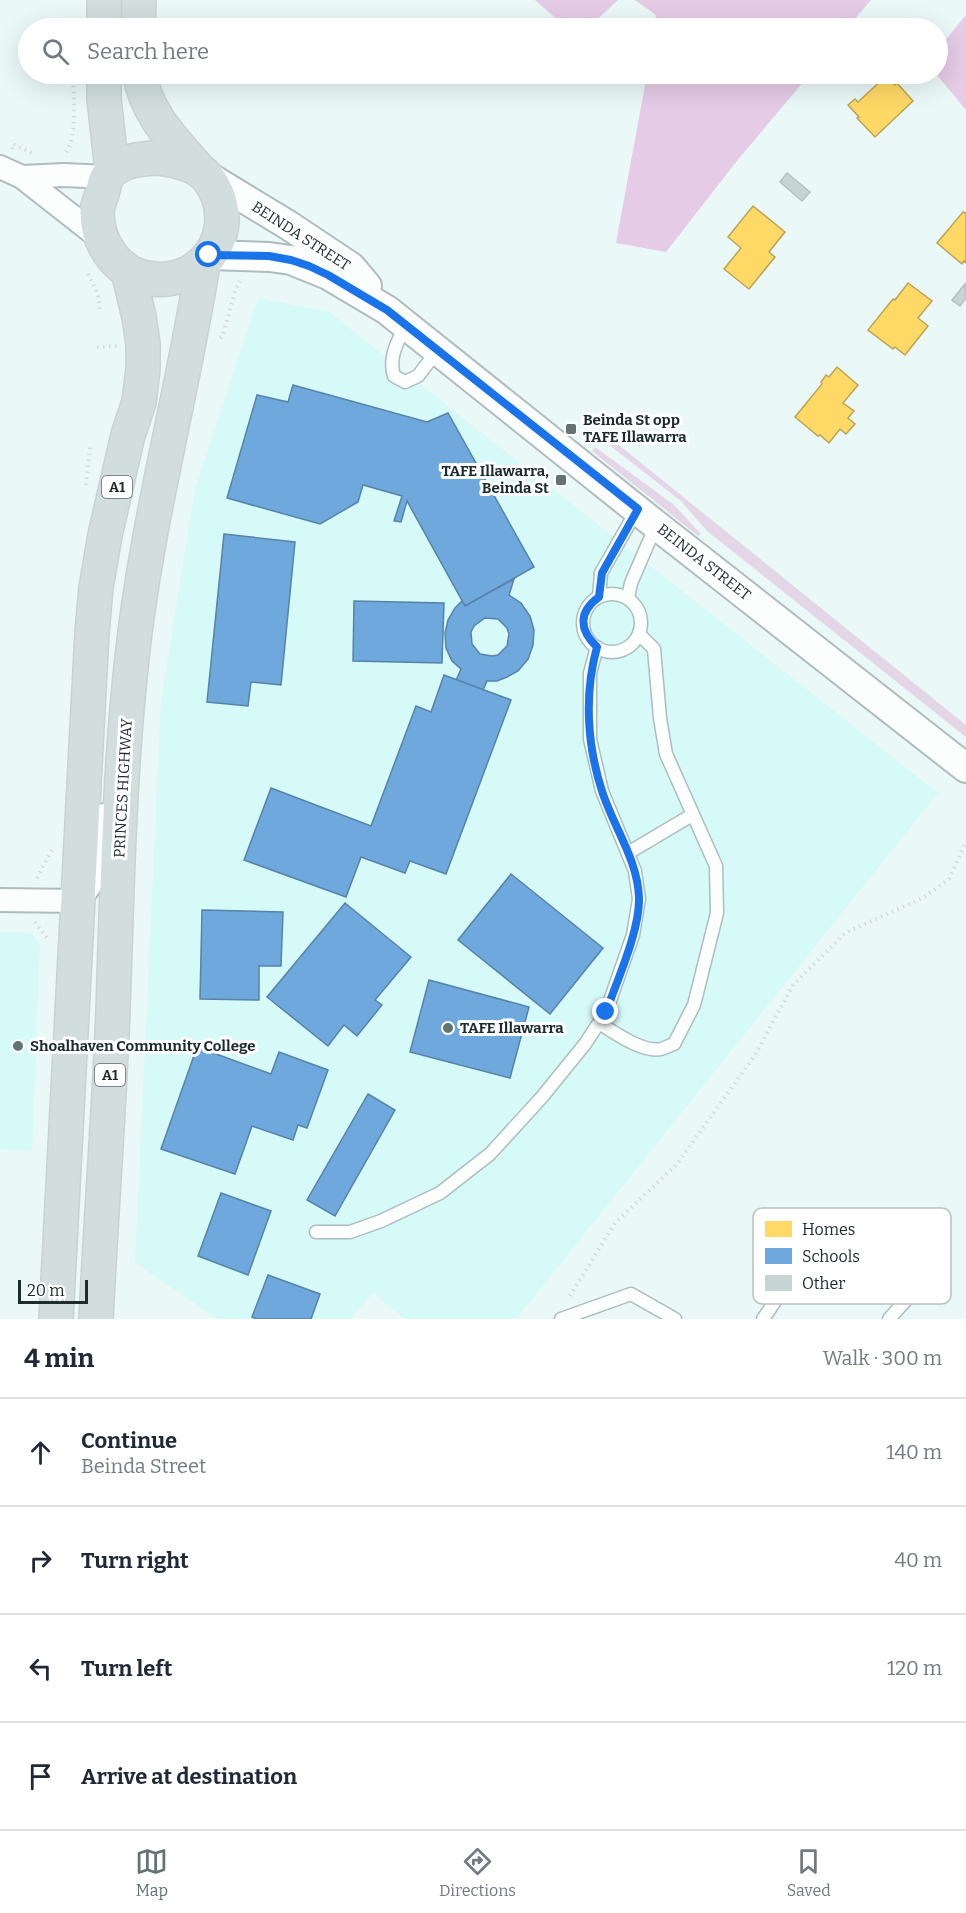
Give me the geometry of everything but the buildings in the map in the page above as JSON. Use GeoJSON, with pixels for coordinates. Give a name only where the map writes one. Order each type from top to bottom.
{"type":"FeatureCollection","features":[{"type":"Feature","properties":{"kind":"highway"},"geometry":{"type":"LineString","coordinates":[[104,0],[104,18]]}},
{"type":"Feature","properties":{"kind":"highway"},"geometry":{"type":"LineString","coordinates":[[138,18],[139,0]]}},
{"type":"Feature","properties":{"kind":"highway","name":"A1"},"geometry":{"type":"LineString","coordinates":[[56,1319],[88,694],[96,588],[105,535],[128,435],[139,402],[143,369],[143,344],[139,317],[128,272],[112,257],[92,252],[97,211],[110,174],[104,84]]}},
{"type":"Feature","properties":{"kind":"highway","name":"A1"},"geometry":{"type":"LineString","coordinates":[[142,84],[154,115],[214,186],[222,206],[218,240],[206,260]]}},
{"type":"Feature","properties":{"kind":"highway"},"geometry":{"type":"LineString","coordinates":[[110,174],[134,160],[156,158],[177,160],[202,172]]}},
{"type":"Feature","properties":{"kind":"highway"},"geometry":{"type":"LineString","coordinates":[[128,272],[152,279],[174,278],[190,273],[206,260]]}},
{"type":"Feature","properties":{"kind":"highway","name":"PRINCES HIGHWAY"},"geometry":{"type":"LineString","coordinates":[[96,1319],[128,696],[145,560],[206,260]]}},
{"type":"Feature","properties":{"kind":"street"},"geometry":{"type":"LineString","coordinates":[[0,167],[22,177],[92,252]]}},
{"type":"Feature","properties":{"kind":"street","name":"BEINDA STREET"},"geometry":{"type":"LineString","coordinates":[[202,172],[351,267],[397,317]]}},
{"type":"Feature","properties":{"kind":"street"},"geometry":{"type":"LineString","coordinates":[[22,177],[110,174]]}},
{"type":"Feature","properties":{"kind":"street","name":"BEINDA STREET"},"geometry":{"type":"LineString","coordinates":[[206,260],[269,256],[291,260],[328,275],[397,317],[966,768]]}},
{"type":"Feature","properties":{"kind":"street"},"geometry":{"type":"LineString","coordinates":[[0,900],[77,901],[89,890],[97,872],[103,838],[105,790],[128,696]]}},
{"type":"Feature","properties":{"kind":"lane"},"geometry":{"type":"LineString","coordinates":[[397,317],[390,366],[394,376],[405,382],[418,376],[438,350]]}},
{"type":"Feature","properties":{"kind":"lane"},"geometry":{"type":"LineString","coordinates":[[599,597],[602,573],[647,517]]}},
{"type":"Feature","properties":{"kind":"lane"},"geometry":{"type":"LineString","coordinates":[[628,598],[647,517]]}},
{"type":"Feature","properties":{"kind":"lane"},"geometry":{"type":"LineString","coordinates":[[614,594],[628,598],[636,605],[640,614],[639,634],[626,648],[606,651],[589,640],[584,631],[585,612],[599,597],[614,594]]}},
{"type":"Feature","properties":{"kind":"lane"},"geometry":{"type":"LineString","coordinates":[[599,1023],[623,1038],[642,1046],[659,1050],[674,1044],[694,1005],[717,913],[716,866],[666,754],[658,707],[654,649],[639,634]]}},
{"type":"Feature","properties":{"kind":"lane"},"geometry":{"type":"LineString","coordinates":[[316,1232],[350,1232],[381,1221],[440,1193],[490,1154],[542,1097],[585,1044],[606,1012],[633,935],[639,899],[628,853],[602,791],[590,739],[590,673],[597,647]]}},
{"type":"Feature","properties":{"kind":"lane"},"geometry":{"type":"LineString","coordinates":[[628,853],[692,815]]}},
{"type":"Feature","properties":{"kind":"lane"},"geometry":{"type":"LineString","coordinates":[[561,1319],[632,1294],[675,1319]]}},
{"type":"Feature","properties":{"kind":"lane"},"geometry":{"type":"LineString","coordinates":[[763,1319],[773,1304]]}},
{"type":"Feature","properties":{"kind":"lane"},"geometry":{"type":"LineString","coordinates":[[889,1319],[902,1304]]}},
{"type":"Feature","properties":{"kind":"path"},"geometry":{"type":"LineString","coordinates":[[60,158],[69,148],[73,137],[73,84]]}},
{"type":"Feature","properties":{"kind":"path"},"geometry":{"type":"LineString","coordinates":[[14,144],[39,156]]}},
{"type":"Feature","properties":{"kind":"path"},"geometry":{"type":"LineString","coordinates":[[92,252],[99,312]]}},
{"type":"Feature","properties":{"kind":"path"},"geometry":{"type":"LineString","coordinates":[[568,1300],[615,1223],[677,1164],[755,1055],[793,985],[845,933],[923,898],[950,879],[966,842]]}},
{"type":"Feature","properties":{"kind":"shaded area"},"geometry":{"type":"Polygon","coordinates":[[[535,0],[618,0],[599,18],[556,18],[535,0]]]}},
{"type":"Feature","properties":{"kind":"shaded area"},"geometry":{"type":"Polygon","coordinates":[[[635,0],[871,0],[856,18],[656,18],[656,15],[635,0]]]}},
{"type":"Feature","properties":{"kind":"shaded area"},"geometry":{"type":"Polygon","coordinates":[[[966,15],[966,110],[944,84],[948,84],[948,37],[966,15]]]}},
{"type":"Feature","properties":{"kind":"shaded area"},"geometry":{"type":"Polygon","coordinates":[[[645,84],[802,84],[736,162],[666,252],[616,243],[645,84]]]}},
{"type":"Feature","properties":{"kind":"shaded area","name":"TAFE Illawarra"},"geometry":{"type":"Polygon","coordinates":[[[258,298],[329,312],[938,793],[516,1319],[405,1319],[373,1293],[350,1319],[218,1319],[135,1263],[161,701],[195,489],[258,298]]]}},
{"type":"Feature","properties":{"kind":"shaded area"},"geometry":{"type":"Polygon","coordinates":[[[599,429],[966,725],[966,737],[707,531],[681,501],[595,434],[599,429]]]}},
{"type":"Feature","properties":{"kind":"shaded area"},"geometry":{"type":"Polygon","coordinates":[[[595,447],[673,504],[701,534],[698,536],[592,451],[595,447]]]}},
{"type":"Feature","properties":{"kind":"shaded area","name":"Shoalhaven Community College"},"geometry":{"type":"Polygon","coordinates":[[[0,932],[32,933],[40,944],[32,1151],[0,1149],[0,932]]]}},
{"type":"Feature","properties":{"kind":"place","name":"Beinda St opp TAFE Illawarra"},"geometry":{"type":"Point","coordinates":[571,429]}},
{"type":"Feature","properties":{"kind":"place","name":"TAFE Illawarra, Beinda St"},"geometry":{"type":"Point","coordinates":[561,480]}},
{"type":"Feature","properties":{"kind":"place","name":"TAFE Illawarra"},"geometry":{"type":"Point","coordinates":[448,1028]}},
{"type":"Feature","properties":{"kind":"place","name":"Shoalhaven Community College"},"geometry":{"type":"Point","coordinates":[18,1046]}},
{"type":"Feature","properties":{"kind":"route"},"geometry":{"type":"LineString","coordinates":[[209,255],[269,256],[291,260],[328,275],[387,310],[638,509],[602,573],[599,597],[585,612],[583,622],[584,631],[589,640],[597,647],[590,673],[590,739],[602,791],[628,853],[639,899],[633,935],[606,1012]]}}]}
